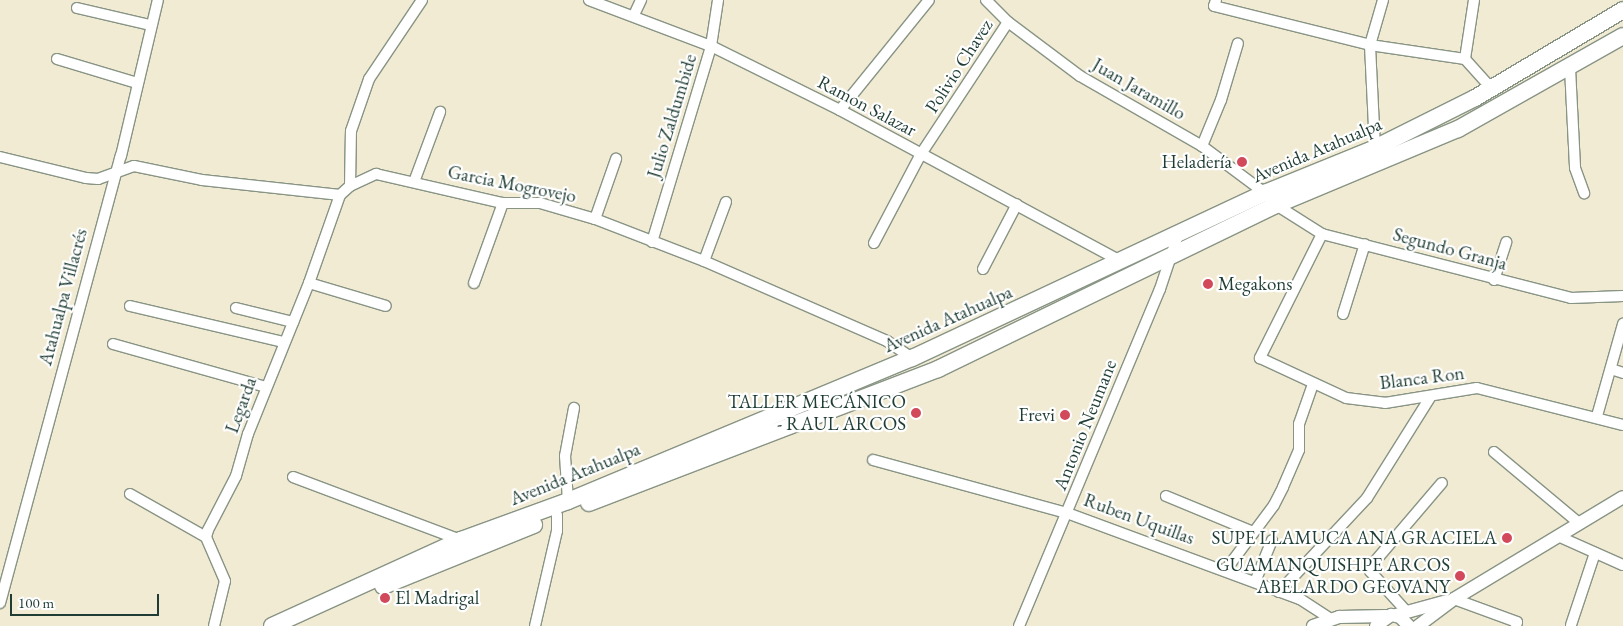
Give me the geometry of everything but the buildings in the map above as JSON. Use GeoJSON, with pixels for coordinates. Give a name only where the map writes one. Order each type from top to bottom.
{"type":"FeatureCollection","features":[{"type":"Feature","properties":{"kind":"highway","name":"Avenida Atahualpa"},"geometry":{"type":"LineString","coordinates":[[292,626],[557,515],[938,369],[1171,257],[1270,199],[1475,98],[1623,10]]}},
{"type":"Feature","properties":{"kind":"highway"},"geometry":{"type":"LineString","coordinates":[[1475,98],[1524,80],[1623,23]]}},
{"type":"Feature","properties":{"kind":"highway"},"geometry":{"type":"LineString","coordinates":[[1480,114],[1623,29]]}},
{"type":"Feature","properties":{"kind":"highway","name":"Avenida Atahualpa"},"geometry":{"type":"LineString","coordinates":[[272,626],[461,540],[568,501],[912,358],[1178,235],[1458,129],[1480,114],[1570,68],[1623,36]]}},
{"type":"Feature","properties":{"kind":"street","name":"Atahualpa Villacrés"},"geometry":{"type":"LineString","coordinates":[[0,603],[158,0]]}},
{"type":"Feature","properties":{"kind":"street"},"geometry":{"type":"LineString","coordinates":[[350,186],[351,131],[369,79],[422,0]]}},
{"type":"Feature","properties":{"kind":"street","name":"Ramon Salazar"},"geometry":{"type":"LineString","coordinates":[[589,0],[634,15],[711,46],[840,110],[1120,261]]}},
{"type":"Feature","properties":{"kind":"street"},"geometry":{"type":"LineString","coordinates":[[634,15],[641,0]]}},
{"type":"Feature","properties":{"kind":"street","name":"Julio Zaldumbide"},"geometry":{"type":"LineString","coordinates":[[652,242],[711,46],[718,0]]}},
{"type":"Feature","properties":{"kind":"street"},"geometry":{"type":"LineString","coordinates":[[840,110],[929,0]]}},
{"type":"Feature","properties":{"kind":"street","name":"Juan Jaramillo"},"geometry":{"type":"LineString","coordinates":[[986,0],[1008,22],[1080,76],[1202,146],[1270,199]]}},
{"type":"Feature","properties":{"kind":"street"},"geometry":{"type":"LineString","coordinates":[[1375,148],[1370,45],[1383,0]]}},
{"type":"Feature","properties":{"kind":"street"},"geometry":{"type":"LineString","coordinates":[[1466,59],[1474,0]]}},
{"type":"Feature","properties":{"kind":"street"},"geometry":{"type":"LineString","coordinates":[[1215,3],[1370,45],[1466,59],[1491,88]]}},
{"type":"Feature","properties":{"kind":"street"},"geometry":{"type":"LineString","coordinates":[[77,8],[150,25]]}},
{"type":"Feature","properties":{"kind":"street","name":"Polivio Chavez"},"geometry":{"type":"LineString","coordinates":[[874,243],[922,154],[1008,22]]}},
{"type":"Feature","properties":{"kind":"street"},"geometry":{"type":"LineString","coordinates":[[1202,146],[1221,100],[1238,43]]}},
{"type":"Feature","properties":{"kind":"street"},"geometry":{"type":"LineString","coordinates":[[57,60],[137,83]]}},
{"type":"Feature","properties":{"kind":"street"},"geometry":{"type":"LineString","coordinates":[[1570,68],[1575,168],[1584,193]]}},
{"type":"Feature","properties":{"kind":"street"},"geometry":{"type":"LineString","coordinates":[[414,182],[440,112]]}},
{"type":"Feature","properties":{"kind":"street"},"geometry":{"type":"LineString","coordinates":[[0,157],[86,178],[98,179],[134,166],[202,180],[340,195]]}},
{"type":"Feature","properties":{"kind":"street"},"geometry":{"type":"LineString","coordinates":[[595,219],[616,159]]}},
{"type":"Feature","properties":{"kind":"street","name":"Garcia Mogrovejo"},"geometry":{"type":"LineString","coordinates":[[340,195],[350,186],[376,174],[503,203],[540,203],[595,219],[704,261],[888,341],[912,358]]}},
{"type":"Feature","properties":{"kind":"street","name":"Legarda"},"geometry":{"type":"LineString","coordinates":[[206,537],[233,484],[266,387],[294,322],[340,195]]}},
{"type":"Feature","properties":{"kind":"street","name":"Segundo Granja"},"geometry":{"type":"LineString","coordinates":[[1270,199],[1322,234],[1494,280],[1571,298],[1623,296]]}},
{"type":"Feature","properties":{"kind":"street"},"geometry":{"type":"LineString","coordinates":[[704,261],[726,202]]}},
{"type":"Feature","properties":{"kind":"street"},"geometry":{"type":"LineString","coordinates":[[474,284],[503,203]]}},
{"type":"Feature","properties":{"kind":"street"},"geometry":{"type":"LineString","coordinates":[[983,269],[1017,204]]}},
{"type":"Feature","properties":{"kind":"street","name":"Blanca Ron"},"geometry":{"type":"LineString","coordinates":[[1322,234],[1260,358],[1312,384],[1346,398],[1385,403],[1477,388],[1597,416],[1623,425]]}},
{"type":"Feature","properties":{"kind":"street","name":"Antonio Neumane"},"geometry":{"type":"LineString","coordinates":[[1019,626],[1068,514],[1171,257],[1178,235]]}},
{"type":"Feature","properties":{"kind":"street"},"geometry":{"type":"LineString","coordinates":[[1494,280],[1506,242]]}},
{"type":"Feature","properties":{"kind":"street"},"geometry":{"type":"LineString","coordinates":[[1343,314],[1365,244]]}},
{"type":"Feature","properties":{"kind":"street"},"geometry":{"type":"LineString","coordinates":[[309,283],[386,306]]}},
{"type":"Feature","properties":{"kind":"street"},"geometry":{"type":"LineString","coordinates":[[130,306],[284,342]]}},
{"type":"Feature","properties":{"kind":"street"},"geometry":{"type":"LineString","coordinates":[[236,308],[294,322]]}},
{"type":"Feature","properties":{"kind":"street"},"geometry":{"type":"LineString","coordinates":[[1597,416],[1623,324]]}},
{"type":"Feature","properties":{"kind":"street"},"geometry":{"type":"LineString","coordinates":[[113,344],[266,387]]}},
{"type":"Feature","properties":{"kind":"street"},"geometry":{"type":"LineString","coordinates":[[1611,369],[1623,373]]}},
{"type":"Feature","properties":{"kind":"street"},"geometry":{"type":"LineString","coordinates":[[1225,571],[1274,505],[1299,450],[1299,424],[1312,384]]}},
{"type":"Feature","properties":{"kind":"street"},"geometry":{"type":"LineString","coordinates":[[1279,592],[1367,498],[1431,396]]}},
{"type":"Feature","properties":{"kind":"street"},"geometry":{"type":"LineString","coordinates":[[568,501],[565,456],[574,408]]}},
{"type":"Feature","properties":{"kind":"street"},"geometry":{"type":"LineString","coordinates":[[1494,452],[1580,524]]}},
{"type":"Feature","properties":{"kind":"street","name":"Ruben Uquillas"},"geometry":{"type":"LineString","coordinates":[[873,460],[1068,514],[1254,582],[1311,605],[1331,619]]}},
{"type":"Feature","properties":{"kind":"street"},"geometry":{"type":"LineString","coordinates":[[293,477],[461,540]]}},
{"type":"Feature","properties":{"kind":"street"},"geometry":{"type":"LineString","coordinates":[[1409,626],[1396,614],[1370,571],[1371,566],[1442,483]]}},
{"type":"Feature","properties":{"kind":"street"},"geometry":{"type":"LineString","coordinates":[[130,494],[206,537],[225,581],[214,626]]}},
{"type":"Feature","properties":{"kind":"street"},"geometry":{"type":"LineString","coordinates":[[1166,496],[1253,532]]}},
{"type":"Feature","properties":{"kind":"street"},"geometry":{"type":"LineString","coordinates":[[1418,626],[1454,599],[1560,537],[1623,497]]}},
{"type":"Feature","properties":{"kind":"street"},"geometry":{"type":"LineString","coordinates":[[535,626],[556,531],[557,515]]}},
{"type":"Feature","properties":{"kind":"street"},"geometry":{"type":"LineString","coordinates":[[1560,537],[1623,565]]}},
{"type":"Feature","properties":{"kind":"street"},"geometry":{"type":"LineString","coordinates":[[1254,582],[1272,540]]}},
{"type":"Feature","properties":{"kind":"street"},"geometry":{"type":"LineString","coordinates":[[1571,625],[1595,553]]}},
{"type":"Feature","properties":{"kind":"street"},"geometry":{"type":"LineString","coordinates":[[1313,626],[1331,619],[1396,614],[1454,599],[1517,622],[1516,626]]}},
{"type":"Feature","properties":{"kind":"street"},"geometry":{"type":"LineString","coordinates":[[1376,626],[1396,614]]}},
{"type":"Feature","properties":{"kind":"street"},"geometry":{"type":"LineString","coordinates":[[1331,619],[1352,626]]}},
{"type":"Feature","properties":{"kind":"place","name":"Heladería"},"geometry":{"type":"Point","coordinates":[1242,162]}},
{"type":"Feature","properties":{"kind":"place","name":"Megakons"},"geometry":{"type":"Point","coordinates":[1208,284]}},
{"type":"Feature","properties":{"kind":"place","name":"TALLER MECÁNICO - RAUL ARCOS"},"geometry":{"type":"Point","coordinates":[916,413]}},
{"type":"Feature","properties":{"kind":"place","name":"Frevi"},"geometry":{"type":"Point","coordinates":[1065,415]}},
{"type":"Feature","properties":{"kind":"place","name":"SUPE LLAMUCA ANA GRACIELA"},"geometry":{"type":"Point","coordinates":[1507,538]}},
{"type":"Feature","properties":{"kind":"place","name":"GUAMANQUISHPE ARCOS ABELARDO GEOVANY"},"geometry":{"type":"Point","coordinates":[1460,576]}},
{"type":"Feature","properties":{"kind":"place","name":"El Madrigal"},"geometry":{"type":"Point","coordinates":[385,598]}}]}
